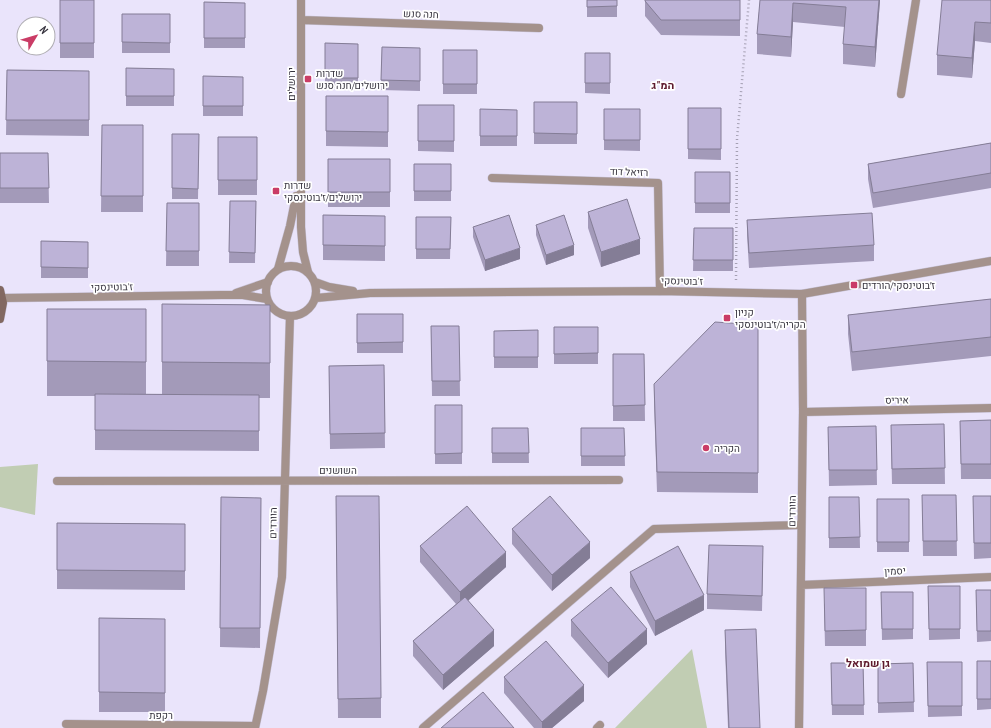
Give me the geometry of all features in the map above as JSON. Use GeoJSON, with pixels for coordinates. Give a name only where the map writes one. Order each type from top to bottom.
{"type":"FeatureCollection","features":[{"type":"Feature","properties":{"kind":"main road"},"geometry":{"type":"LineString","coordinates":[[0,290],[3,298],[3,308],[0,319]]}},
{"type":"Feature","properties":{"kind":"street","name":"ירושלים"},"geometry":{"type":"LineString","coordinates":[[301,0],[301,240],[308,272]]}},
{"type":"Feature","properties":{"kind":"street"},"geometry":{"type":"LineString","coordinates":[[901,94],[916,0]]}},
{"type":"Feature","properties":{"kind":"street","name":"חנה סנש"},"geometry":{"type":"LineString","coordinates":[[301,20],[539,28]]}},
{"type":"Feature","properties":{"kind":"street","name":"ירושלים"},"geometry":{"type":"LineString","coordinates":[[278,270],[295,208],[300,168]]}},
{"type":"Feature","properties":{"kind":"street","name":"רזיאל דוד"},"geometry":{"type":"LineString","coordinates":[[492,178],[658,183],[660,291]]}},
{"type":"Feature","properties":{"kind":"street","name":"ז'בוטינסקי"},"geometry":{"type":"LineString","coordinates":[[316,298],[370,293],[660,291],[802,294],[991,261]]}},
{"type":"Feature","properties":{"kind":"street"},"geometry":{"type":"LineString","coordinates":[[293,265],[308,272],[315,282],[317,293],[313,304],[303,314],[290,316],[276,311],[267,299],[266,291],[268,282],[278,270],[285,266],[293,265]]}},
{"type":"Feature","properties":{"kind":"street","name":"ז'בוטינסקי"},"geometry":{"type":"LineString","coordinates":[[221,295],[238,292],[268,282]]}},
{"type":"Feature","properties":{"kind":"street","name":"ז'בוטינסקי"},"geometry":{"type":"LineString","coordinates":[[315,282],[328,286],[370,293]]}},
{"type":"Feature","properties":{"kind":"street","name":"הוורדים"},"geometry":{"type":"LineString","coordinates":[[799,728],[803,412],[802,294]]}},
{"type":"Feature","properties":{"kind":"street","name":"ז'בוטינסקי"},"geometry":{"type":"LineString","coordinates":[[3,298],[243,295],[267,299]]}},
{"type":"Feature","properties":{"kind":"street","name":"הוורדים"},"geometry":{"type":"LineString","coordinates":[[255,727],[264,691],[282,577],[290,316]]}},
{"type":"Feature","properties":{"kind":"street","name":"איריס"},"geometry":{"type":"LineString","coordinates":[[803,412],[991,408]]}},
{"type":"Feature","properties":{"kind":"street","name":"השושנים"},"geometry":{"type":"LineString","coordinates":[[57,481],[618,480]]}},
{"type":"Feature","properties":{"kind":"street"},"geometry":{"type":"LineString","coordinates":[[423,728],[654,528],[801,525]]}},
{"type":"Feature","properties":{"kind":"street","name":"יסמין"},"geometry":{"type":"LineString","coordinates":[[801,585],[991,576]]}},
{"type":"Feature","properties":{"kind":"street","name":"רקפת"},"geometry":{"type":"LineString","coordinates":[[66,724],[255,727]]}},
{"type":"Feature","properties":{"kind":"path"},"geometry":{"type":"LineString","coordinates":[[736,292],[737,139],[749,0]]}},
{"type":"Feature","properties":{"kind":"green space"},"geometry":{"type":"Polygon","coordinates":[[[38,464],[35,515],[0,507],[0,467],[38,464]]]}},
{"type":"Feature","properties":{"kind":"green space"},"geometry":{"type":"Polygon","coordinates":[[[692,649],[707,728],[615,728],[692,649]]]}},
{"type":"Feature","properties":{"kind":"building"},"geometry":{"type":"Polygon","coordinates":[[[60,0],[94,0],[94,43],[60,43],[60,0]]]}},
{"type":"Feature","properties":{"kind":"building"},"geometry":{"type":"Polygon","coordinates":[[[587,0],[617,0],[617,6],[587,7],[587,0]]]}},
{"type":"Feature","properties":{"kind":"building"},"geometry":{"type":"Polygon","coordinates":[[[645,0],[740,0],[740,20],[661,20],[645,0]]]}},
{"type":"Feature","properties":{"kind":"building"},"geometry":{"type":"Polygon","coordinates":[[[760,0],[879,0],[875,47],[843,44],[846,7],[793,3],[791,37],[757,34],[760,0]]]}},
{"type":"Feature","properties":{"kind":"building"},"geometry":{"type":"Polygon","coordinates":[[[942,0],[991,0],[991,23],[975,22],[972,58],[937,55],[942,0]]]}},
{"type":"Feature","properties":{"kind":"building"},"geometry":{"type":"Polygon","coordinates":[[[204,2],[245,3],[245,38],[204,38],[204,2]]]}},
{"type":"Feature","properties":{"kind":"building"},"geometry":{"type":"Polygon","coordinates":[[[122,14],[170,14],[170,43],[122,42],[122,14]]]}},
{"type":"Feature","properties":{"kind":"building"},"geometry":{"type":"Polygon","coordinates":[[[325,43],[358,44],[358,78],[325,78],[325,43]]]}},
{"type":"Feature","properties":{"kind":"building"},"geometry":{"type":"Polygon","coordinates":[[[382,47],[420,48],[420,81],[381,80],[382,47]]]}},
{"type":"Feature","properties":{"kind":"building"},"geometry":{"type":"Polygon","coordinates":[[[443,50],[477,50],[477,84],[443,84],[443,50]]]}},
{"type":"Feature","properties":{"kind":"building"},"geometry":{"type":"Polygon","coordinates":[[[585,53],[610,53],[610,83],[585,83],[585,53]]]}},
{"type":"Feature","properties":{"kind":"building"},"geometry":{"type":"Polygon","coordinates":[[[126,68],[174,69],[174,96],[126,96],[126,68]]]}},
{"type":"Feature","properties":{"kind":"building"},"geometry":{"type":"Polygon","coordinates":[[[7,70],[89,71],[89,120],[6,120],[7,70]]]}},
{"type":"Feature","properties":{"kind":"building"},"geometry":{"type":"Polygon","coordinates":[[[203,76],[243,77],[243,106],[203,106],[203,76]]]}},
{"type":"Feature","properties":{"kind":"building"},"geometry":{"type":"Polygon","coordinates":[[[326,96],[388,96],[388,132],[326,131],[326,96]]]}},
{"type":"Feature","properties":{"kind":"building"},"geometry":{"type":"Polygon","coordinates":[[[534,102],[577,102],[577,134],[534,133],[534,102]]]}},
{"type":"Feature","properties":{"kind":"building"},"geometry":{"type":"Polygon","coordinates":[[[418,105],[454,105],[454,141],[418,141],[418,105]]]}},
{"type":"Feature","properties":{"kind":"building"},"geometry":{"type":"Polygon","coordinates":[[[688,108],[721,108],[721,149],[688,149],[688,108]]]}},
{"type":"Feature","properties":{"kind":"building"},"geometry":{"type":"Polygon","coordinates":[[[480,109],[517,110],[517,136],[480,136],[480,109]]]}},
{"type":"Feature","properties":{"kind":"building"},"geometry":{"type":"Polygon","coordinates":[[[604,109],[640,109],[640,140],[604,140],[604,109]]]}},
{"type":"Feature","properties":{"kind":"building"},"geometry":{"type":"Polygon","coordinates":[[[102,125],[143,125],[143,196],[101,196],[102,125]]]}},
{"type":"Feature","properties":{"kind":"building"},"geometry":{"type":"Polygon","coordinates":[[[172,134],[199,134],[198,189],[172,188],[172,134]]]}},
{"type":"Feature","properties":{"kind":"building"},"geometry":{"type":"Polygon","coordinates":[[[218,137],[257,137],[257,180],[218,180],[218,137]]]}},
{"type":"Feature","properties":{"kind":"building"},"geometry":{"type":"Polygon","coordinates":[[[991,143],[991,173],[873,193],[868,164],[991,143]]]}},
{"type":"Feature","properties":{"kind":"building"},"geometry":{"type":"Polygon","coordinates":[[[0,153],[48,153],[49,188],[0,188],[0,153]]]}},
{"type":"Feature","properties":{"kind":"building"},"geometry":{"type":"Polygon","coordinates":[[[328,159],[390,159],[390,192],[328,192],[328,159]]]}},
{"type":"Feature","properties":{"kind":"building"},"geometry":{"type":"Polygon","coordinates":[[[414,164],[451,164],[451,191],[414,191],[414,164]]]}},
{"type":"Feature","properties":{"kind":"building"},"geometry":{"type":"Polygon","coordinates":[[[695,172],[730,172],[730,203],[695,203],[695,172]]]}},
{"type":"Feature","properties":{"kind":"building"},"geometry":{"type":"Polygon","coordinates":[[[627,199],[640,239],[601,252],[588,212],[627,199]]]}},
{"type":"Feature","properties":{"kind":"building"},"geometry":{"type":"Polygon","coordinates":[[[230,201],[256,201],[255,253],[229,252],[230,201]]]}},
{"type":"Feature","properties":{"kind":"building"},"geometry":{"type":"Polygon","coordinates":[[[167,203],[199,203],[199,251],[166,251],[167,203]]]}},
{"type":"Feature","properties":{"kind":"building"},"geometry":{"type":"Polygon","coordinates":[[[872,213],[874,245],[749,253],[747,220],[872,213]]]}},
{"type":"Feature","properties":{"kind":"building"},"geometry":{"type":"Polygon","coordinates":[[[323,215],[385,216],[385,246],[323,245],[323,215]]]}},
{"type":"Feature","properties":{"kind":"building"},"geometry":{"type":"Polygon","coordinates":[[[509,215],[520,248],[485,260],[473,227],[509,215]]]}},
{"type":"Feature","properties":{"kind":"building"},"geometry":{"type":"Polygon","coordinates":[[[564,215],[574,245],[546,255],[536,225],[564,215]]]}},
{"type":"Feature","properties":{"kind":"building"},"geometry":{"type":"Polygon","coordinates":[[[416,217],[451,217],[450,249],[416,249],[416,217]]]}},
{"type":"Feature","properties":{"kind":"building"},"geometry":{"type":"Polygon","coordinates":[[[694,228],[733,228],[733,260],[693,260],[694,228]]]}},
{"type":"Feature","properties":{"kind":"building"},"geometry":{"type":"Polygon","coordinates":[[[41,241],[88,242],[88,268],[41,267],[41,241]]]}},
{"type":"Feature","properties":{"kind":"building"},"geometry":{"type":"Polygon","coordinates":[[[991,299],[991,337],[852,352],[848,315],[991,299]]]}},
{"type":"Feature","properties":{"kind":"building"},"geometry":{"type":"Polygon","coordinates":[[[162,304],[270,305],[270,363],[162,362],[162,304]]]}},
{"type":"Feature","properties":{"kind":"building"},"geometry":{"type":"Polygon","coordinates":[[[47,309],[146,309],[146,362],[47,361],[47,309]]]}},
{"type":"Feature","properties":{"kind":"building"},"geometry":{"type":"Polygon","coordinates":[[[357,314],[403,314],[403,342],[357,343],[357,314]]]}},
{"type":"Feature","properties":{"kind":"building","name":"הקריה"},"geometry":{"type":"Polygon","coordinates":[[[715,322],[758,325],[758,473],[657,472],[654,384],[715,322]]]}},
{"type":"Feature","properties":{"kind":"building"},"geometry":{"type":"Polygon","coordinates":[[[431,326],[459,326],[460,381],[432,381],[431,326]]]}},
{"type":"Feature","properties":{"kind":"building"},"geometry":{"type":"Polygon","coordinates":[[[554,327],[598,327],[598,353],[554,354],[554,327]]]}},
{"type":"Feature","properties":{"kind":"building"},"geometry":{"type":"Polygon","coordinates":[[[538,330],[538,357],[494,357],[494,331],[538,330]]]}},
{"type":"Feature","properties":{"kind":"building"},"geometry":{"type":"Polygon","coordinates":[[[613,354],[644,354],[645,405],[613,406],[613,354]]]}},
{"type":"Feature","properties":{"kind":"building"},"geometry":{"type":"Polygon","coordinates":[[[384,365],[385,433],[330,434],[329,366],[384,365]]]}},
{"type":"Feature","properties":{"kind":"building"},"geometry":{"type":"Polygon","coordinates":[[[95,394],[259,395],[259,431],[95,430],[95,394]]]}},
{"type":"Feature","properties":{"kind":"building"},"geometry":{"type":"Polygon","coordinates":[[[435,405],[462,405],[462,453],[435,454],[435,405]]]}},
{"type":"Feature","properties":{"kind":"building"},"geometry":{"type":"Polygon","coordinates":[[[991,420],[991,464],[961,464],[960,421],[991,420]]]}},
{"type":"Feature","properties":{"kind":"building"},"geometry":{"type":"Polygon","coordinates":[[[944,424],[945,468],[892,469],[891,425],[944,424]]]}},
{"type":"Feature","properties":{"kind":"building"},"geometry":{"type":"Polygon","coordinates":[[[876,426],[877,470],[829,470],[828,427],[876,426]]]}},
{"type":"Feature","properties":{"kind":"building"},"geometry":{"type":"Polygon","coordinates":[[[492,428],[528,428],[529,453],[492,453],[492,428]]]}},
{"type":"Feature","properties":{"kind":"building"},"geometry":{"type":"Polygon","coordinates":[[[581,428],[624,428],[625,456],[581,456],[581,428]]]}},
{"type":"Feature","properties":{"kind":"building"},"geometry":{"type":"Polygon","coordinates":[[[922,495],[956,495],[957,541],[923,541],[922,495]]]}},
{"type":"Feature","properties":{"kind":"building"},"geometry":{"type":"Polygon","coordinates":[[[336,496],[379,496],[381,698],[338,699],[336,496]]]}},
{"type":"Feature","properties":{"kind":"building"},"geometry":{"type":"Polygon","coordinates":[[[550,496],[590,542],[552,575],[512,529],[550,496]]]}},
{"type":"Feature","properties":{"kind":"building"},"geometry":{"type":"Polygon","coordinates":[[[973,496],[991,496],[991,543],[974,543],[973,496]]]}},
{"type":"Feature","properties":{"kind":"building"},"geometry":{"type":"Polygon","coordinates":[[[221,497],[261,498],[260,628],[220,628],[221,497]]]}},
{"type":"Feature","properties":{"kind":"building"},"geometry":{"type":"Polygon","coordinates":[[[829,497],[859,497],[860,537],[829,538],[829,497]]]}},
{"type":"Feature","properties":{"kind":"building"},"geometry":{"type":"Polygon","coordinates":[[[877,499],[909,499],[909,542],[877,542],[877,499]]]}},
{"type":"Feature","properties":{"kind":"building"},"geometry":{"type":"Polygon","coordinates":[[[467,506],[506,552],[460,592],[420,546],[467,506]]]}},
{"type":"Feature","properties":{"kind":"building"},"geometry":{"type":"Polygon","coordinates":[[[57,523],[185,524],[185,571],[57,570],[57,523]]]}},
{"type":"Feature","properties":{"kind":"building"},"geometry":{"type":"Polygon","coordinates":[[[709,545],[763,546],[762,596],[707,594],[709,545]]]}},
{"type":"Feature","properties":{"kind":"building"},"geometry":{"type":"Polygon","coordinates":[[[678,546],[704,595],[655,621],[630,572],[678,546]]]}},
{"type":"Feature","properties":{"kind":"building"},"geometry":{"type":"Polygon","coordinates":[[[928,586],[960,586],[960,629],[929,629],[928,586]]]}},
{"type":"Feature","properties":{"kind":"building"},"geometry":{"type":"Polygon","coordinates":[[[611,587],[647,629],[608,663],[571,620],[611,587]]]}},
{"type":"Feature","properties":{"kind":"building"},"geometry":{"type":"Polygon","coordinates":[[[824,588],[866,588],[866,630],[825,631],[824,588]]]}},
{"type":"Feature","properties":{"kind":"building"},"geometry":{"type":"Polygon","coordinates":[[[976,590],[991,590],[991,631],[977,631],[976,590]]]}},
{"type":"Feature","properties":{"kind":"building"},"geometry":{"type":"Polygon","coordinates":[[[881,592],[913,592],[913,629],[882,629],[881,592]]]}},
{"type":"Feature","properties":{"kind":"building"},"geometry":{"type":"Polygon","coordinates":[[[465,597],[494,630],[443,675],[413,641],[465,597]]]}},
{"type":"Feature","properties":{"kind":"building"},"geometry":{"type":"Polygon","coordinates":[[[99,618],[165,619],[165,693],[99,692],[99,618]]]}},
{"type":"Feature","properties":{"kind":"building"},"geometry":{"type":"Polygon","coordinates":[[[756,629],[760,728],[729,728],[725,630],[756,629]]]}},
{"type":"Feature","properties":{"kind":"building"},"geometry":{"type":"Polygon","coordinates":[[[546,641],[584,685],[542,722],[504,677],[546,641]]]}},
{"type":"Feature","properties":{"kind":"building"},"geometry":{"type":"Polygon","coordinates":[[[977,661],[991,661],[991,699],[977,699],[977,661]]]}},
{"type":"Feature","properties":{"kind":"building"},"geometry":{"type":"Polygon","coordinates":[[[927,662],[962,662],[962,706],[928,706],[927,662]]]}},
{"type":"Feature","properties":{"kind":"building"},"geometry":{"type":"Polygon","coordinates":[[[831,663],[863,663],[864,705],[832,705],[831,663]]]}},
{"type":"Feature","properties":{"kind":"building"},"geometry":{"type":"Polygon","coordinates":[[[913,663],[914,702],[878,703],[878,664],[913,663]]]}},
{"type":"Feature","properties":{"kind":"building"},"geometry":{"type":"Polygon","coordinates":[[[483,692],[514,728],[441,728],[483,692]]]}},
{"type":"Feature","properties":{"kind":"place","name":"שדרות ירושלים/חנה סנש"},"geometry":{"type":"Point","coordinates":[308,79]}},
{"type":"Feature","properties":{"kind":"place","name":"שדרות ירושלים/ז׳בוטינסקי"},"geometry":{"type":"Point","coordinates":[276,191]}},
{"type":"Feature","properties":{"kind":"place","name":"ז׳בוטינסקי/הורדים"},"geometry":{"type":"Point","coordinates":[854,285]}},
{"type":"Feature","properties":{"kind":"place","name":"קניון הקריה/ז׳בוטינסקי"},"geometry":{"type":"Point","coordinates":[727,318]}},
{"type":"Feature","properties":{"kind":"place","name":"הקריה"},"geometry":{"type":"Point","coordinates":[706,448]}},
{"type":"Feature","properties":{"kind":"district","name":"המ\"ג"},"geometry":{"type":"Point","coordinates":[663,85]}},
{"type":"Feature","properties":{"kind":"district","name":"גן שמואל"},"geometry":{"type":"Point","coordinates":[868,663]}}]}
